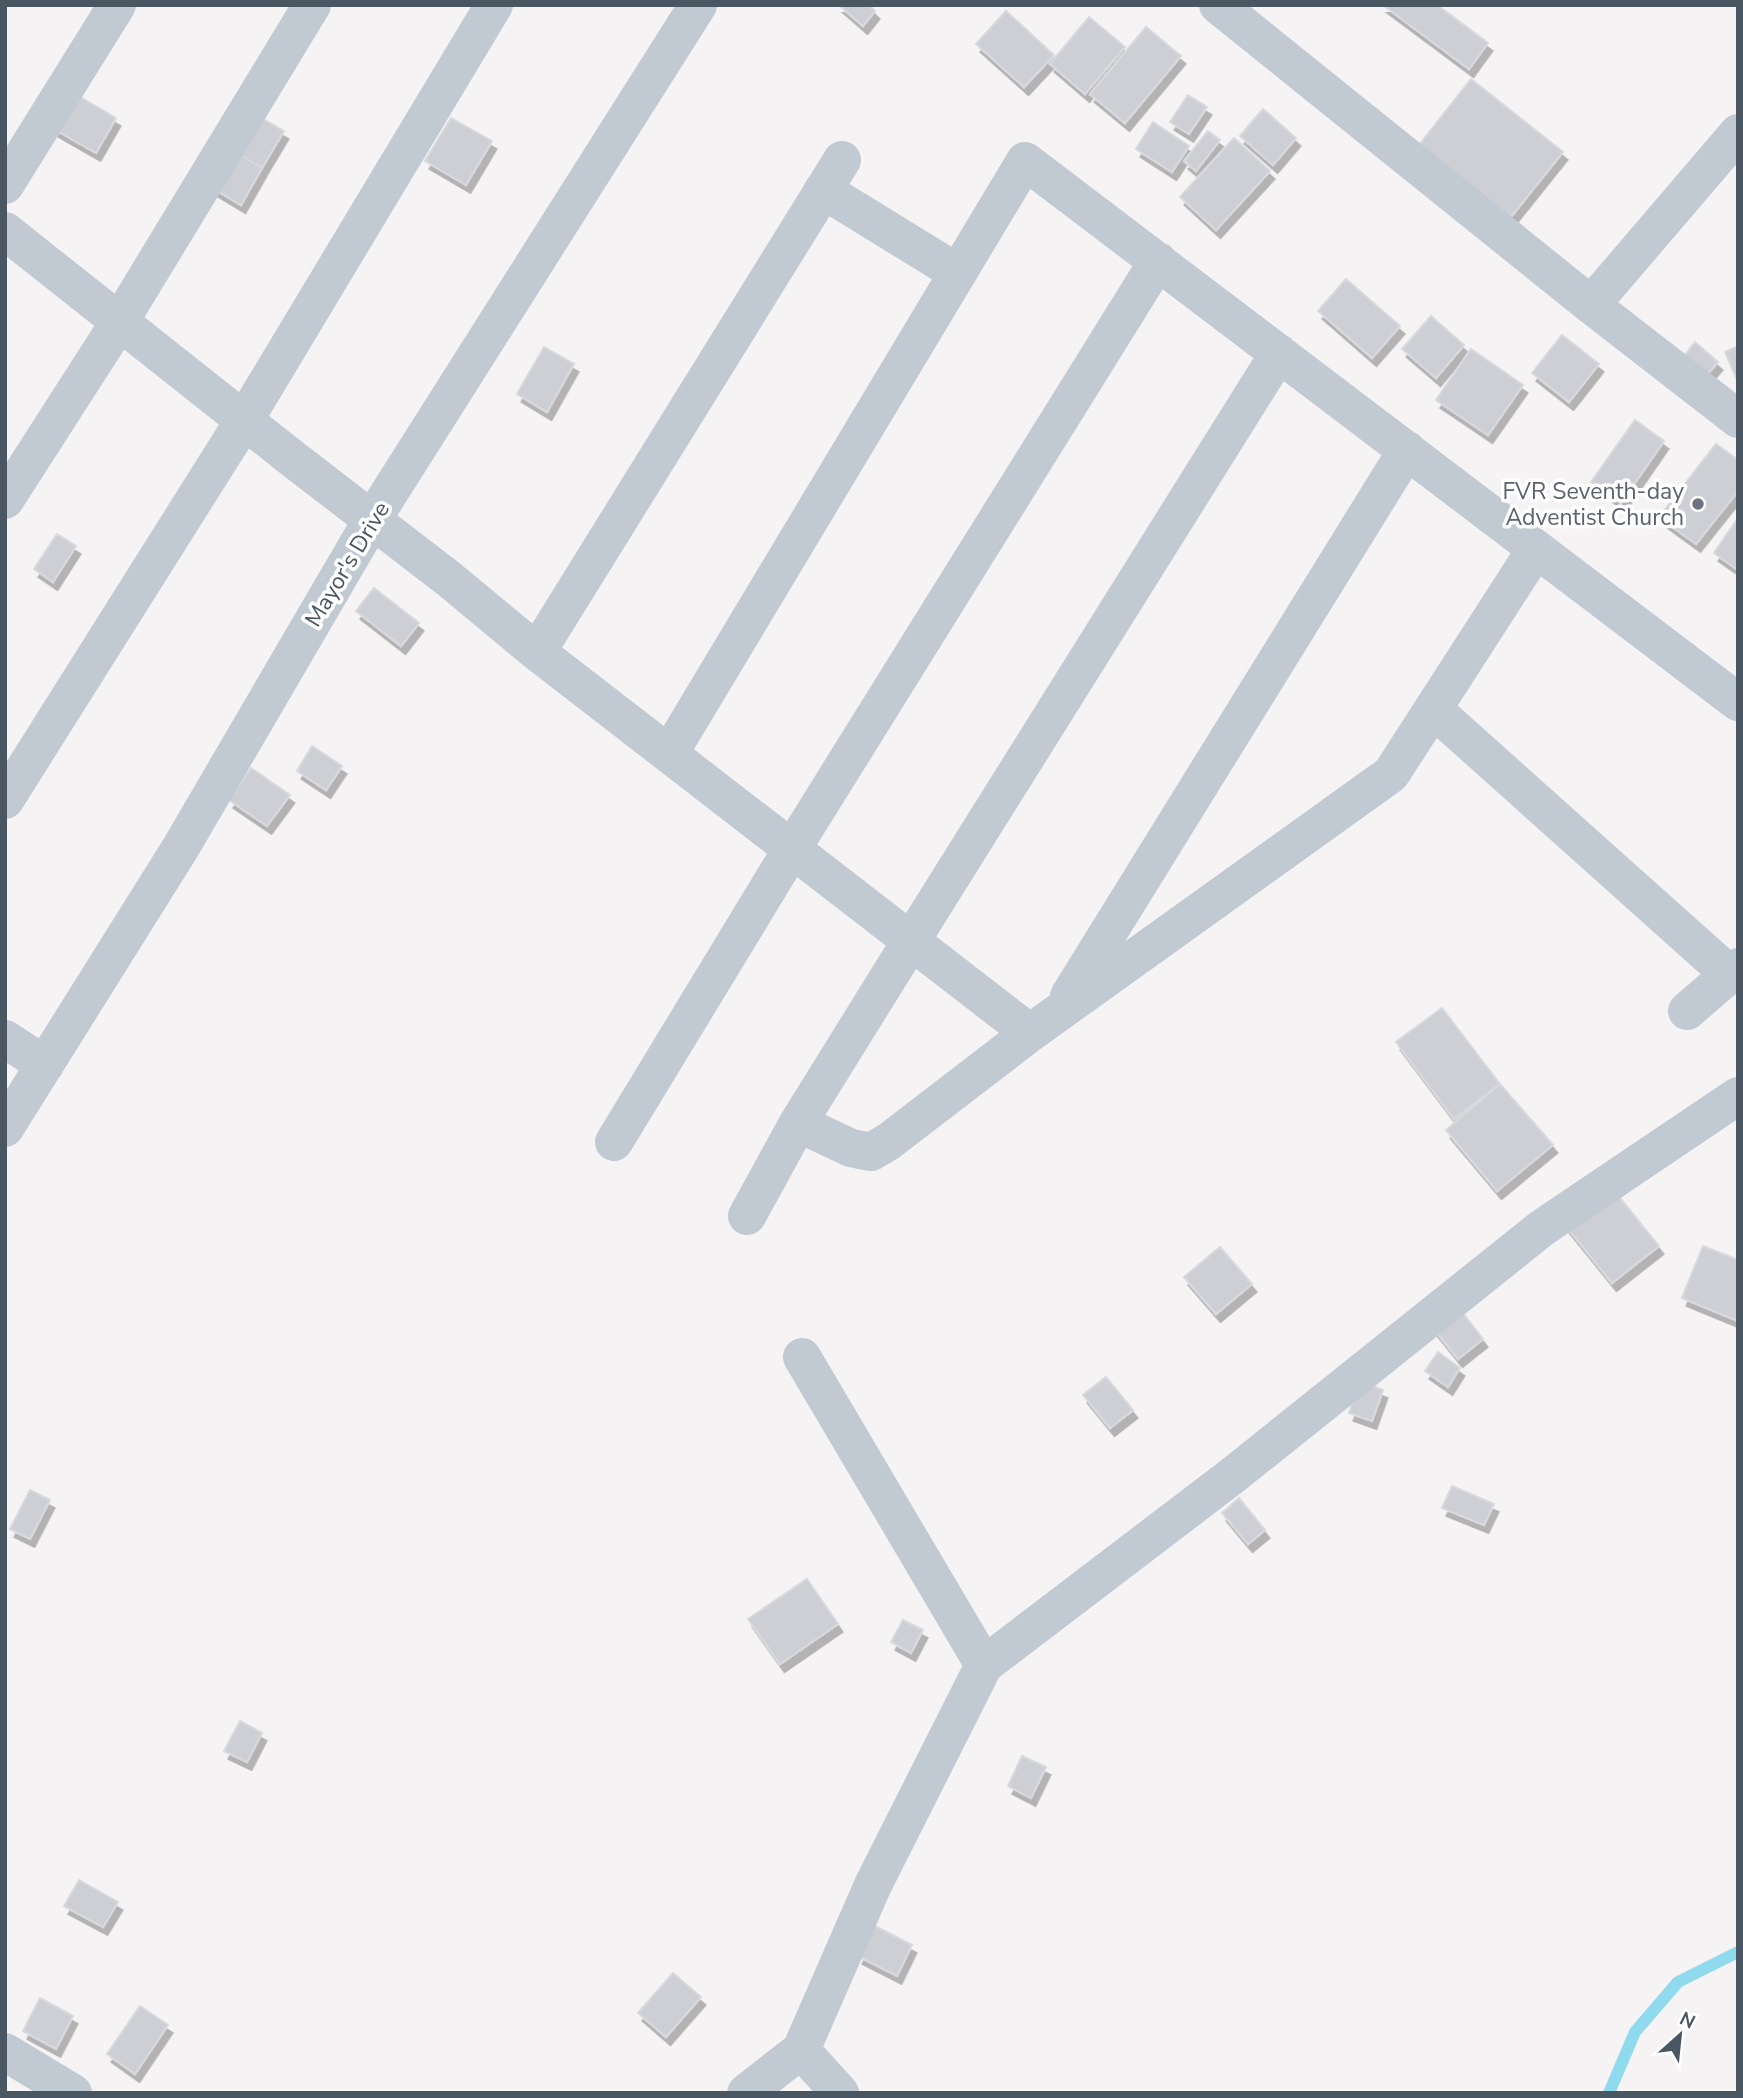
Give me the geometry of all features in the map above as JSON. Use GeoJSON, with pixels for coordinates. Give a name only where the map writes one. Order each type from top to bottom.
{"type":"FeatureCollection","features":[{"type":"Feature","properties":{"kind":"street"},"geometry":{"type":"LineString","coordinates":[[5,186],[117,5]]}},
{"type":"Feature","properties":{"kind":"street"},"geometry":{"type":"LineString","coordinates":[[5,500],[120,321],[312,5]]}},
{"type":"Feature","properties":{"kind":"street"},"geometry":{"type":"LineString","coordinates":[[5,800],[245,419],[494,5]]}},
{"type":"Feature","properties":{"kind":"street","name":"Mayor's Drive"},"geometry":{"type":"LineString","coordinates":[[5,1128],[181,847],[373,520],[698,5]]}},
{"type":"Feature","properties":{"kind":"street"},"geometry":{"type":"LineString","coordinates":[[1218,5],[1591,305],[1738,419]]}},
{"type":"Feature","properties":{"kind":"street"},"geometry":{"type":"LineString","coordinates":[[1591,305],[1738,133]]}},
{"type":"Feature","properties":{"kind":"street"},"geometry":{"type":"LineString","coordinates":[[669,754],[1026,161],[1738,702]]}},
{"type":"Feature","properties":{"kind":"street"},"geometry":{"type":"LineString","coordinates":[[537,652],[832,175],[958,273]]}},
{"type":"Feature","properties":{"kind":"street"},"geometry":{"type":"LineString","coordinates":[[5,232],[449,579],[537,652],[1030,1033]]}},
{"type":"Feature","properties":{"kind":"street"},"geometry":{"type":"LineString","coordinates":[[614,1142],[792,849],[1158,261]]}},
{"type":"Feature","properties":{"kind":"street"},"geometry":{"type":"LineString","coordinates":[[747,1216],[799,1123],[911,941],[1279,353]]}},
{"type":"Feature","properties":{"kind":"street"},"geometry":{"type":"LineString","coordinates":[[1060,1011],[1407,450]]}},
{"type":"Feature","properties":{"kind":"street"},"geometry":{"type":"LineString","coordinates":[[799,1123],[851,1148],[871,1152],[888,1142],[1060,1011],[1391,774],[1536,549]]}},
{"type":"Feature","properties":{"kind":"street"},"geometry":{"type":"LineString","coordinates":[[1433,709],[1733,970],[1687,1011]]}},
{"type":"Feature","properties":{"kind":"street"},"geometry":{"type":"LineString","coordinates":[[5,1039],[45,1065]]}},
{"type":"Feature","properties":{"kind":"street"},"geometry":{"type":"LineString","coordinates":[[746,2093],[801,2050],[873,1885],[984,1665],[1232,1476],[1542,1228],[1738,1096]]}},
{"type":"Feature","properties":{"kind":"street"},"geometry":{"type":"LineString","coordinates":[[802,1357],[984,1665]]}},
{"type":"Feature","properties":{"kind":"street"},"geometry":{"type":"LineString","coordinates":[[801,2050],[839,2093]]}},
{"type":"Feature","properties":{"kind":"street"},"geometry":{"type":"LineString","coordinates":[[5,2052],[32,2082],[73,2093]]}},
{"type":"Feature","properties":{"kind":"building"},"geometry":{"type":"Polygon","coordinates":[[[839,5],[869,5],[875,11],[863,26],[839,5]]]}},
{"type":"Feature","properties":{"kind":"building"},"geometry":{"type":"Polygon","coordinates":[[[1383,5],[1437,5],[1488,43],[1469,69],[1383,5]]]}},
{"type":"Feature","properties":{"kind":"building"},"geometry":{"type":"Polygon","coordinates":[[[1006,11],[1054,55],[1024,87],[976,44],[1006,11]]]}},
{"type":"Feature","properties":{"kind":"building"},"geometry":{"type":"Polygon","coordinates":[[[1089,17],[1125,47],[1085,94],[1050,64],[1089,17]]]}},
{"type":"Feature","properties":{"kind":"building"},"geometry":{"type":"Polygon","coordinates":[[[1146,27],[1181,56],[1125,123],[1090,94],[1146,27]]]}},
{"type":"Feature","properties":{"kind":"building"},"geometry":{"type":"Polygon","coordinates":[[[1471,79],[1563,152],[1510,218],[1419,145],[1471,79]]]}},
{"type":"Feature","properties":{"kind":"building"},"geometry":{"type":"Polygon","coordinates":[[[75,94],[116,118],[96,153],[54,129],[75,94]]]}},
{"type":"Feature","properties":{"kind":"building"},"geometry":{"type":"Polygon","coordinates":[[[1188,95],[1207,107],[1189,134],[1170,122],[1188,95]]]}},
{"type":"Feature","properties":{"kind":"building"},"geometry":{"type":"Polygon","coordinates":[[[1263,109],[1296,138],[1273,165],[1240,136],[1263,109]]]}},
{"type":"Feature","properties":{"kind":"building"},"geometry":{"type":"Polygon","coordinates":[[[251,112],[284,131],[262,168],[230,149],[251,112]]]}},
{"type":"Feature","properties":{"kind":"building"},"geometry":{"type":"Polygon","coordinates":[[[451,118],[492,141],[466,185],[425,161],[451,118]]]}},
{"type":"Feature","properties":{"kind":"building"},"geometry":{"type":"Polygon","coordinates":[[[1153,122],[1189,146],[1172,172],[1136,149],[1153,122]]]}},
{"type":"Feature","properties":{"kind":"building"},"geometry":{"type":"Polygon","coordinates":[[[1208,131],[1220,140],[1196,171],[1184,161],[1208,131]]]}},
{"type":"Feature","properties":{"kind":"building"},"geometry":{"type":"Polygon","coordinates":[[[1234,138],[1270,171],[1216,230],[1180,197],[1234,138]]]}},
{"type":"Feature","properties":{"kind":"building"},"geometry":{"type":"Polygon","coordinates":[[[230,149],[262,168],[241,205],[209,186],[230,149]]]}},
{"type":"Feature","properties":{"kind":"building"},"geometry":{"type":"Polygon","coordinates":[[[1346,279],[1400,326],[1372,358],[1318,311],[1346,279]]]}},
{"type":"Feature","properties":{"kind":"building"},"geometry":{"type":"Polygon","coordinates":[[[1431,316],[1464,345],[1436,378],[1402,349],[1431,316]]]}},
{"type":"Feature","properties":{"kind":"building"},"geometry":{"type":"Polygon","coordinates":[[[1562,335],[1599,364],[1569,402],[1532,373],[1562,335]]]}},
{"type":"Feature","properties":{"kind":"building"},"geometry":{"type":"Polygon","coordinates":[[[1695,342],[1718,362],[1704,378],[1682,359],[1695,342]]]}},
{"type":"Feature","properties":{"kind":"building"},"geometry":{"type":"Polygon","coordinates":[[[1738,346],[1738,382],[1725,352],[1738,346]]]}},
{"type":"Feature","properties":{"kind":"building"},"geometry":{"type":"Polygon","coordinates":[[[544,347],[574,364],[547,412],[517,394],[544,347]]]}},
{"type":"Feature","properties":{"kind":"building"},"geometry":{"type":"Polygon","coordinates":[[[1471,349],[1523,385],[1488,435],[1436,400],[1471,349]]]}},
{"type":"Feature","properties":{"kind":"building"},"geometry":{"type":"Polygon","coordinates":[[[1635,420],[1664,441],[1621,503],[1591,482],[1635,420]]]}},
{"type":"Feature","properties":{"kind":"building","name":"FVR Seventh-day Adventist Church"},"geometry":{"type":"Polygon","coordinates":[[[1716,444],[1738,460],[1738,491],[1696,544],[1659,517],[1716,444]]]}},
{"type":"Feature","properties":{"kind":"building"},"geometry":{"type":"Polygon","coordinates":[[[1738,518],[1738,570],[1714,553],[1738,518]]]}},
{"type":"Feature","properties":{"kind":"building"},"geometry":{"type":"Polygon","coordinates":[[[57,534],[76,546],[53,582],[34,569],[57,534]]]}},
{"type":"Feature","properties":{"kind":"building"},"geometry":{"type":"Polygon","coordinates":[[[374,588],[419,623],[401,646],[356,611],[374,588]]]}},
{"type":"Feature","properties":{"kind":"building"},"geometry":{"type":"Polygon","coordinates":[[[312,746],[342,766],[326,790],[297,771],[312,746]]]}},
{"type":"Feature","properties":{"kind":"building"},"geometry":{"type":"Polygon","coordinates":[[[251,768],[290,795],[267,826],[229,800],[251,768]]]}},
{"type":"Feature","properties":{"kind":"building"},"geometry":{"type":"Polygon","coordinates":[[[1442,1008],[1500,1084],[1454,1119],[1396,1042],[1442,1008]]]}},
{"type":"Feature","properties":{"kind":"building"},"geometry":{"type":"Polygon","coordinates":[[[1500,1084],[1553,1145],[1497,1191],[1446,1130],[1500,1084]]]}},
{"type":"Feature","properties":{"kind":"building"},"geometry":{"type":"Polygon","coordinates":[[[1611,1187],[1659,1246],[1612,1283],[1565,1225],[1611,1187]]]}},
{"type":"Feature","properties":{"kind":"building"},"geometry":{"type":"Polygon","coordinates":[[[1703,1246],[1738,1260],[1738,1321],[1682,1298],[1703,1246]]]}},
{"type":"Feature","properties":{"kind":"building"},"geometry":{"type":"Polygon","coordinates":[[[1220,1247],[1252,1284],[1216,1314],[1184,1277],[1220,1247]]]}},
{"type":"Feature","properties":{"kind":"building"},"geometry":{"type":"Polygon","coordinates":[[[1459,1308],[1483,1339],[1458,1359],[1433,1328],[1459,1308]]]}},
{"type":"Feature","properties":{"kind":"building"},"geometry":{"type":"Polygon","coordinates":[[[1438,1352],[1460,1368],[1448,1387],[1425,1371],[1438,1352]]]}},
{"type":"Feature","properties":{"kind":"building"},"geometry":{"type":"Polygon","coordinates":[[[1106,1377],[1133,1410],[1110,1428],[1083,1395],[1106,1377]]]}},
{"type":"Feature","properties":{"kind":"building"},"geometry":{"type":"Polygon","coordinates":[[[1360,1381],[1383,1390],[1372,1421],[1349,1413],[1360,1381]]]}},
{"type":"Feature","properties":{"kind":"building"},"geometry":{"type":"Polygon","coordinates":[[[1452,1486],[1494,1504],[1484,1525],[1442,1508],[1452,1486]]]}},
{"type":"Feature","properties":{"kind":"building"},"geometry":{"type":"Polygon","coordinates":[[[30,1490],[50,1500],[30,1539],[10,1529],[30,1490]]]}},
{"type":"Feature","properties":{"kind":"building"},"geometry":{"type":"Polygon","coordinates":[[[1239,1498],[1265,1530],[1248,1544],[1222,1513],[1239,1498]]]}},
{"type":"Feature","properties":{"kind":"building"},"geometry":{"type":"Polygon","coordinates":[[[807,1579],[838,1624],[780,1664],[748,1619],[807,1579]]]}},
{"type":"Feature","properties":{"kind":"building"},"geometry":{"type":"Polygon","coordinates":[[[903,1620],[923,1630],[911,1653],[891,1642],[903,1620]]]}},
{"type":"Feature","properties":{"kind":"building"},"geometry":{"type":"Polygon","coordinates":[[[240,1721],[262,1733],[247,1762],[224,1751],[240,1721]]]}},
{"type":"Feature","properties":{"kind":"building"},"geometry":{"type":"Polygon","coordinates":[[[1022,1756],[1046,1767],[1031,1798],[1008,1786],[1022,1756]]]}},
{"type":"Feature","properties":{"kind":"building"},"geometry":{"type":"Polygon","coordinates":[[[79,1880],[118,1902],[103,1927],[64,1906],[79,1880]]]}},
{"type":"Feature","properties":{"kind":"building"},"geometry":{"type":"Polygon","coordinates":[[[873,1925],[912,1945],[897,1976],[858,1956],[873,1925]]]}},
{"type":"Feature","properties":{"kind":"building"},"geometry":{"type":"Polygon","coordinates":[[[673,1973],[701,1997],[666,2037],[638,2013],[673,1973]]]}},
{"type":"Feature","properties":{"kind":"building"},"geometry":{"type":"Polygon","coordinates":[[[40,1998],[73,2016],[56,2049],[23,2031],[40,1998]]]}},
{"type":"Feature","properties":{"kind":"building"},"geometry":{"type":"Polygon","coordinates":[[[140,2006],[168,2025],[135,2074],[107,2054],[140,2006]]]}},
{"type":"Feature","properties":{"kind":"waterway"},"geometry":{"type":"LineString","coordinates":[[1609,2093],[1635,2032],[1678,1982],[1738,1952]]}},
{"type":"Feature","properties":{"kind":"place","name":"FVR Seventh-day Adventist Church"},"geometry":{"type":"Point","coordinates":[1698,504]}}]}
